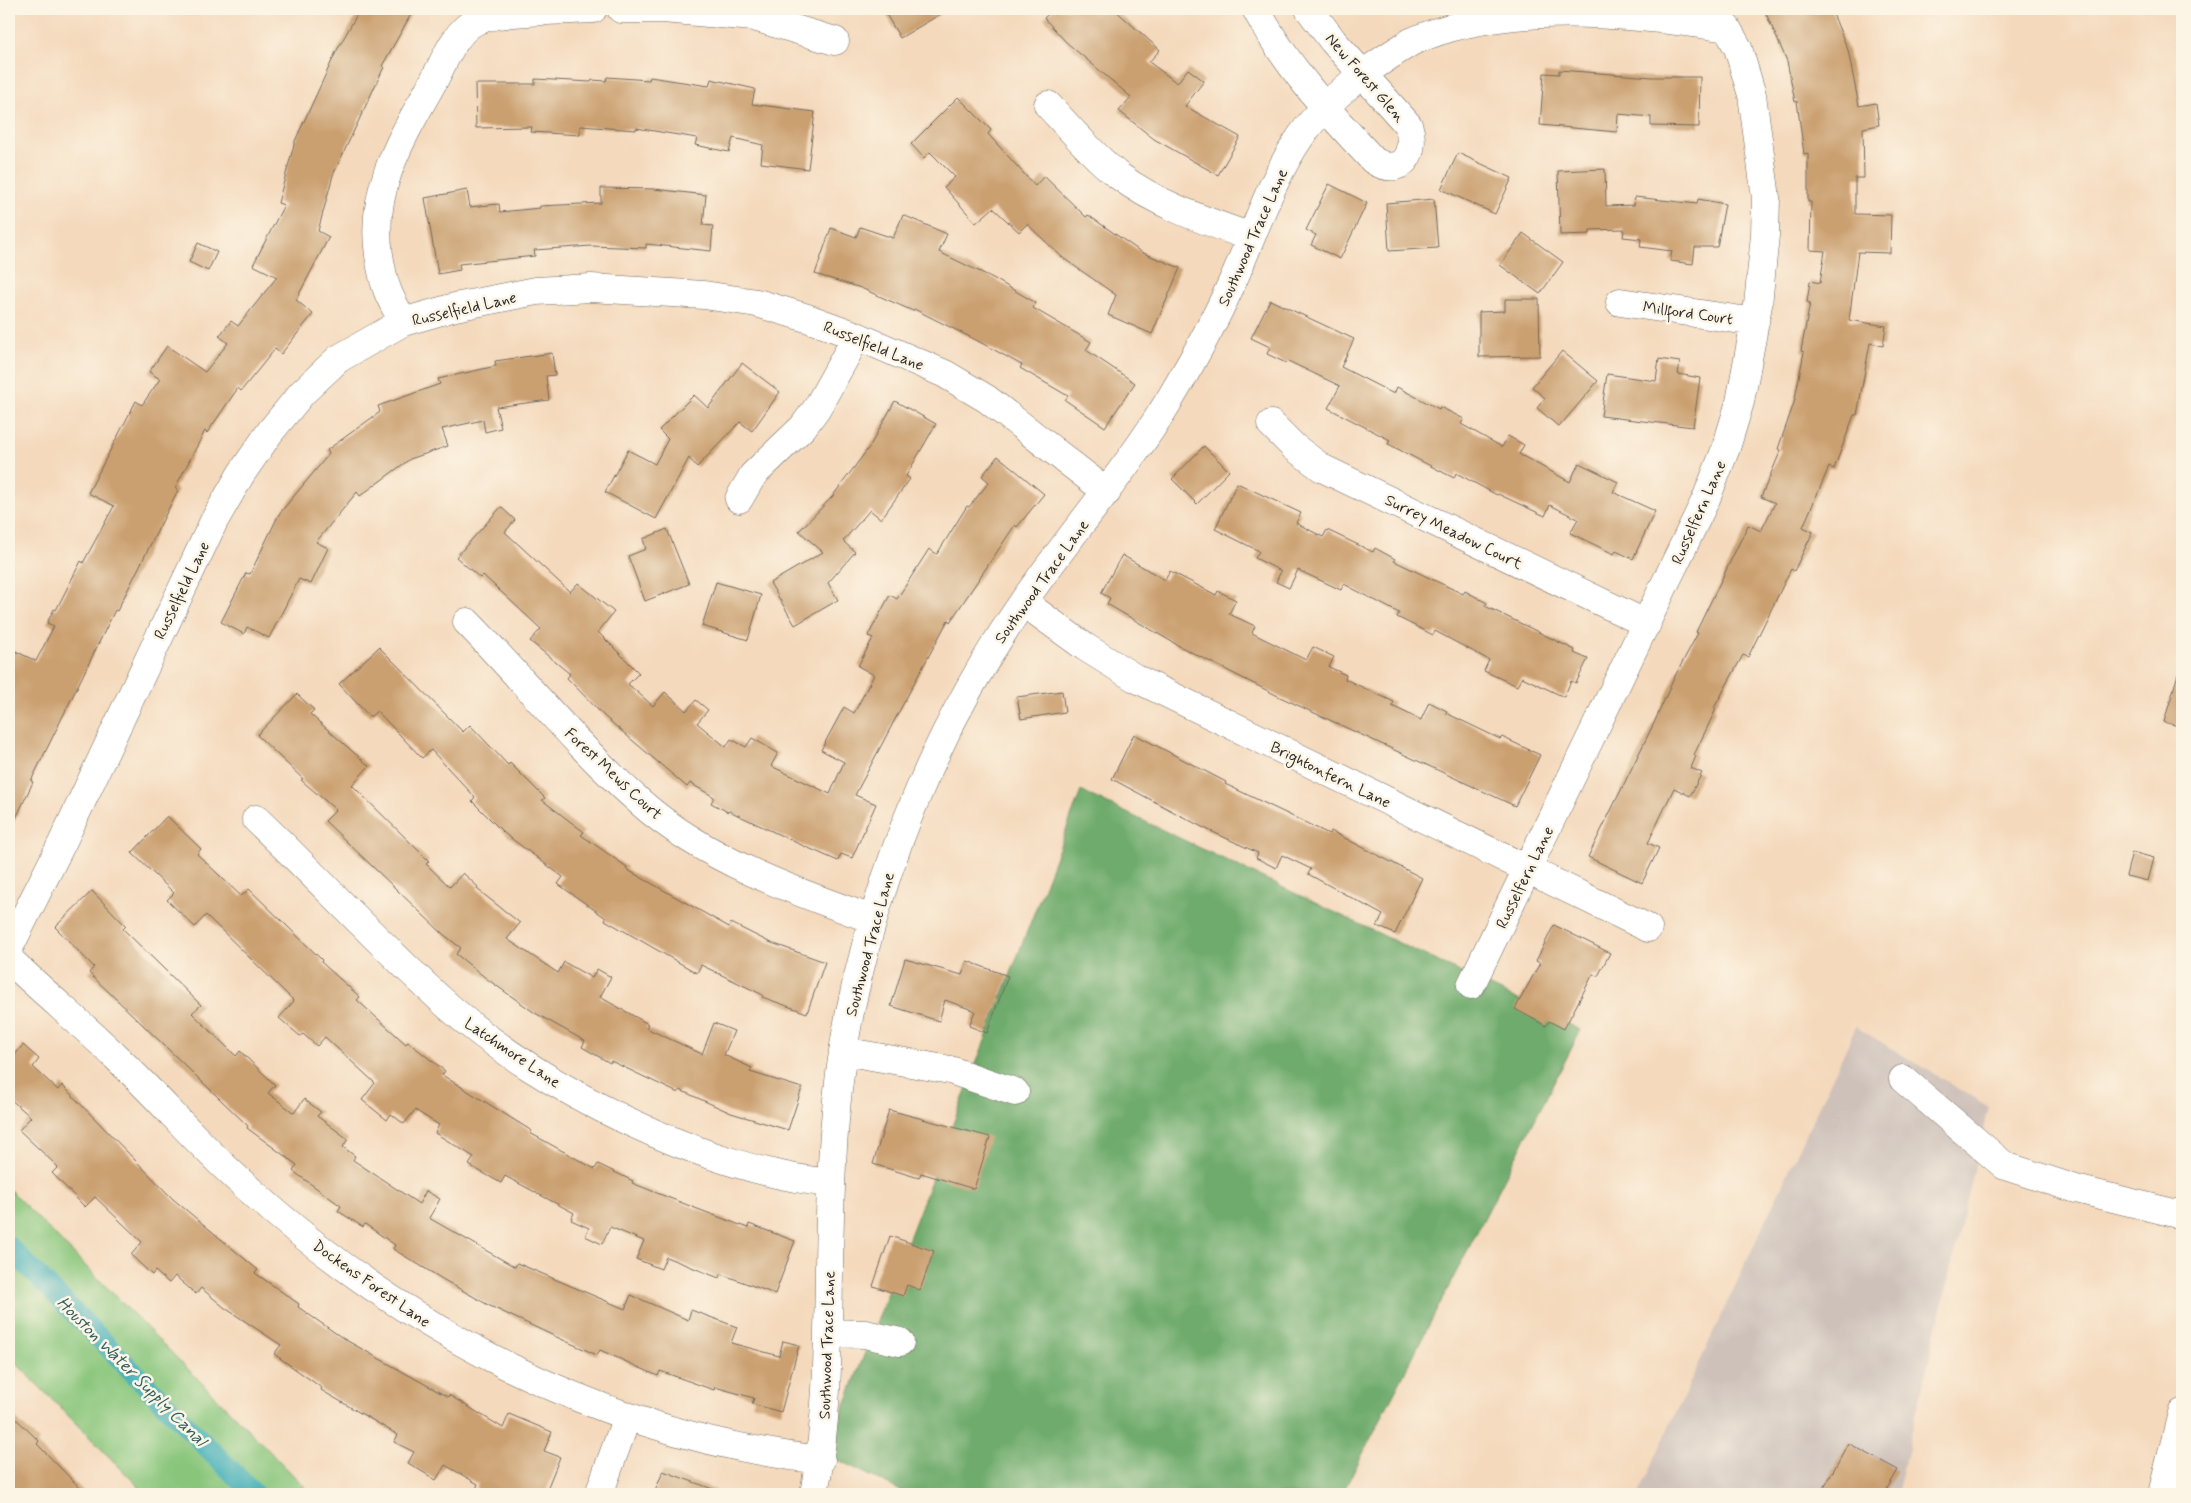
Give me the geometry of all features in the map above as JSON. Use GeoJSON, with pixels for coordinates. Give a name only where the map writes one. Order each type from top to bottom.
{"type":"FeatureCollection","features":[{"type":"Feature","properties":{"kind":"street"},"geometry":{"type":"LineString","coordinates":[[403,322],[387,292],[382,274],[376,234],[381,188],[402,140],[451,48],[462,32],[476,21],[494,16],[593,9]]}},
{"type":"Feature","properties":{"kind":"street"},"geometry":{"type":"LineString","coordinates":[[622,9],[663,9],[754,17],[835,41]]}},
{"type":"Feature","properties":{"kind":"street","name":"New Forest Glen"},"geometry":{"type":"LineString","coordinates":[[1256,9],[1281,50],[1324,108],[1373,160],[1381,165],[1396,166],[1405,160],[1412,150],[1413,137],[1408,125],[1333,41],[1309,9]]}},
{"type":"Feature","properties":{"kind":"street","name":"Southwood Trace Lane"},"geometry":{"type":"LineString","coordinates":[[814,1494],[821,1460],[828,1334],[831,1182],[837,1092],[843,1050],[872,919],[900,836],[938,746],[964,696],[1023,602],[1138,449],[1202,343],[1274,182],[1300,137],[1324,108],[1362,73],[1415,40],[1440,28],[1466,19],[1493,13],[1521,10],[1597,12],[1702,24]]}},
{"type":"Feature","properties":{"kind":"street","name":"Russelfern Lane"},"geometry":{"type":"LineString","coordinates":[[1471,985],[1706,499],[1726,448],[1740,402],[1755,322],[1764,250],[1766,198],[1752,95],[1738,48],[1728,28],[1702,24]]}},
{"type":"Feature","properties":{"kind":"street"},"geometry":{"type":"LineString","coordinates":[[1048,105],[1119,176],[1158,199],[1199,219],[1251,237]]}},
{"type":"Feature","properties":{"kind":"street","name":"Russelfield Lane"},"geometry":{"type":"LineString","coordinates":[[9,948],[83,800],[214,522],[240,474],[285,412],[319,375],[338,359],[403,322],[455,307],[536,291],[591,288],[695,294],[757,303],[808,318],[857,336],[944,374],[987,399],[1107,492]]}},
{"type":"Feature","properties":{"kind":"street","name":"Millford Court"},"geometry":{"type":"LineString","coordinates":[[1620,302],[1755,322]]}},
{"type":"Feature","properties":{"kind":"street"},"geometry":{"type":"LineString","coordinates":[[739,498],[753,475],[786,445],[807,421],[857,336]]}},
{"type":"Feature","properties":{"kind":"street","name":"Surrey Meadow Court"},"geometry":{"type":"LineString","coordinates":[[1271,424],[1294,447],[1322,468],[1646,624]]}},
{"type":"Feature","properties":{"kind":"street","name":"Brightonfern Lane"},"geometry":{"type":"LineString","coordinates":[[1023,602],[1086,648],[1135,678],[1648,928]]}},
{"type":"Feature","properties":{"kind":"street","name":"Forest Mews Court"},"geometry":{"type":"LineString","coordinates":[[467,622],[584,747],[640,803],[660,818],[702,845],[767,879],[872,919]]}},
{"type":"Feature","properties":{"kind":"street","name":"Latchmore Lane"},"geometry":{"type":"LineString","coordinates":[[256,819],[449,1007],[538,1072],[628,1121],[670,1140],[750,1168],[806,1180],[831,1182]]}},
{"type":"Feature","properties":{"kind":"street","name":"Dockens Forest Lane"},"geometry":{"type":"LineString","coordinates":[[9,959],[123,1064],[232,1175],[321,1248],[418,1317],[467,1346],[572,1395],[626,1417],[723,1444],[787,1456],[821,1460]]}},
{"type":"Feature","properties":{"kind":"street"},"geometry":{"type":"LineString","coordinates":[[843,1050],[950,1070],[1015,1092]]}},
{"type":"Feature","properties":{"kind":"street"},"geometry":{"type":"LineString","coordinates":[[1904,1079],[2005,1166],[2076,1189],[2182,1215]]}},
{"type":"Feature","properties":{"kind":"street"},"geometry":{"type":"LineString","coordinates":[[828,1334],[865,1334],[900,1342]]}},
{"type":"Feature","properties":{"kind":"street"},"geometry":{"type":"LineString","coordinates":[[2162,1494],[2182,1413]]}},
{"type":"Feature","properties":{"kind":"street"},"geometry":{"type":"LineString","coordinates":[[598,1494],[626,1417]]}},
{"type":"Feature","properties":{"kind":"shaded area"},"geometry":{"type":"Polygon","coordinates":[[[1856,1027],[1989,1107],[1897,1494],[1638,1494],[1856,1027]]]}},
{"type":"Feature","properties":{"kind":"green space"},"geometry":{"type":"Polygon","coordinates":[[[1081,791],[1581,1030],[1342,1494],[907,1494],[826,1454],[1081,791]]]}},
{"type":"Feature","properties":{"kind":"green space"},"geometry":{"type":"Polygon","coordinates":[[[9,1189],[312,1494],[146,1494],[9,1356],[9,1189]]]}},
{"type":"Feature","properties":{"kind":"building"},"geometry":{"type":"Polygon","coordinates":[[[360,9],[414,9],[382,66],[384,67],[333,175],[318,231],[329,237],[296,300],[313,314],[281,354],[275,349],[241,391],[238,388],[207,433],[205,431],[175,488],[178,490],[117,611],[115,610],[31,781],[33,782],[9,833],[9,648],[36,661],[54,626],[47,623],[54,609],[56,610],[81,561],[83,563],[114,506],[88,493],[136,401],[142,405],[160,379],[149,372],[167,346],[205,372],[228,343],[219,336],[231,321],[238,326],[277,277],[253,265],[284,205],[278,203],[295,141],[336,52],[360,9]]]}},
{"type":"Feature","properties":{"kind":"building"},"geometry":{"type":"Polygon","coordinates":[[[883,9],[949,9],[900,38],[883,9]]]}},
{"type":"Feature","properties":{"kind":"building"},"geometry":{"type":"Polygon","coordinates":[[[1054,9],[1114,9],[1160,50],[1149,62],[1177,83],[1188,69],[1204,81],[1185,106],[1240,137],[1218,175],[1154,139],[1119,111],[1131,97],[1066,42],[1044,18],[1054,9]]]}},
{"type":"Feature","properties":{"kind":"building"},"geometry":{"type":"Polygon","coordinates":[[[1764,9],[1831,9],[1848,50],[1859,106],[1876,103],[1879,125],[1863,128],[1864,178],[1855,178],[1855,214],[1891,215],[1890,253],[1858,252],[1849,320],[1886,326],[1883,346],[1870,343],[1857,415],[1854,415],[1834,469],[1829,467],[1803,527],[1813,532],[1794,571],[1791,569],[1748,657],[1743,655],[1714,708],[1716,709],[1694,755],[1696,756],[1691,768],[1702,773],[1690,796],[1674,788],[1648,843],[1659,848],[1642,883],[1588,857],[1675,676],[1698,633],[1696,632],[1748,525],[1761,531],[1775,503],[1761,497],[1781,450],[1778,449],[1794,403],[1804,352],[1801,351],[1810,303],[1807,302],[1810,281],[1820,283],[1825,251],[1810,250],[1811,202],[1808,202],[1808,153],[1804,154],[1797,101],[1795,102],[1787,61],[1764,9]]]}},
{"type":"Feature","properties":{"kind":"building"},"geometry":{"type":"Polygon","coordinates":[[[1559,70],[1652,77],[1700,77],[1699,127],[1651,126],[1651,117],[1618,114],[1617,132],[1540,125],[1544,73],[1559,74],[1559,70]]]}},
{"type":"Feature","properties":{"kind":"building"},"geometry":{"type":"Polygon","coordinates":[[[607,77],[649,80],[650,77],[709,86],[711,79],[755,89],[752,104],[815,112],[808,169],[761,163],[763,145],[733,138],[729,152],[695,145],[697,138],[636,128],[636,130],[580,126],[580,135],[531,132],[532,127],[476,128],[475,84],[535,84],[535,79],[591,82],[592,80],[606,81],[607,77]]]}},
{"type":"Feature","properties":{"kind":"building"},"geometry":{"type":"Polygon","coordinates":[[[958,97],[991,130],[988,134],[1035,186],[1044,176],[1086,217],[1088,215],[1141,252],[1180,268],[1152,334],[1108,315],[1116,295],[1063,258],[1027,224],[1019,232],[993,208],[976,223],[944,187],[955,177],[930,152],[924,158],[911,144],[958,97]]]}},
{"type":"Feature","properties":{"kind":"building"},"geometry":{"type":"Polygon","coordinates":[[[1458,153],[1512,178],[1495,214],[1441,189],[1458,153]]]}},
{"type":"Feature","properties":{"kind":"building"},"geometry":{"type":"Polygon","coordinates":[[[1605,169],[1606,206],[1634,205],[1635,197],[1697,204],[1698,199],[1725,204],[1717,247],[1695,247],[1693,264],[1670,261],[1672,251],[1640,247],[1641,239],[1623,237],[1624,229],[1590,230],[1590,234],[1560,235],[1558,171],[1605,169]]]}},
{"type":"Feature","properties":{"kind":"building"},"geometry":{"type":"Polygon","coordinates":[[[1329,184],[1367,203],[1340,259],[1311,245],[1316,235],[1306,230],[1329,184]]]}},
{"type":"Feature","properties":{"kind":"building"},"geometry":{"type":"Polygon","coordinates":[[[601,188],[654,189],[706,195],[703,225],[713,226],[711,251],[646,244],[646,248],[591,246],[534,250],[535,256],[459,264],[460,270],[438,274],[425,198],[467,190],[470,207],[499,204],[500,212],[540,208],[540,206],[601,203],[601,188]]]}},
{"type":"Feature","properties":{"kind":"building"},"geometry":{"type":"Polygon","coordinates":[[[1434,199],[1438,248],[1389,251],[1386,203],[1434,199]]]}},
{"type":"Feature","properties":{"kind":"building"},"geometry":{"type":"Polygon","coordinates":[[[903,215],[947,234],[939,252],[993,278],[1036,303],[1033,308],[1091,342],[1086,350],[1135,383],[1105,427],[1065,400],[1068,396],[1020,368],[1022,365],[976,340],[914,309],[913,311],[861,288],[815,274],[831,228],[856,237],[860,227],[893,238],[903,215]]]}},
{"type":"Feature","properties":{"kind":"building"},"geometry":{"type":"Polygon","coordinates":[[[1523,233],[1563,262],[1540,294],[1500,265],[1523,233]]]}},
{"type":"Feature","properties":{"kind":"building"},"geometry":{"type":"Polygon","coordinates":[[[198,243],[217,252],[208,271],[189,262],[198,243]]]}},
{"type":"Feature","properties":{"kind":"building"},"geometry":{"type":"Polygon","coordinates":[[[1505,299],[1539,299],[1540,356],[1479,357],[1479,312],[1505,311],[1505,299]]]}},
{"type":"Feature","properties":{"kind":"building"},"geometry":{"type":"Polygon","coordinates":[[[1270,300],[1354,339],[1341,367],[1394,394],[1397,387],[1439,409],[1440,407],[1464,419],[1461,424],[1502,447],[1508,436],[1524,445],[1519,454],[1570,482],[1579,463],[1618,482],[1613,492],[1655,511],[1633,559],[1616,551],[1614,554],[1570,533],[1578,519],[1550,505],[1545,516],[1497,495],[1456,473],[1454,478],[1388,444],[1390,440],[1328,408],[1340,386],[1288,361],[1286,363],[1267,354],[1270,347],[1251,338],[1270,300]]]}},
{"type":"Feature","properties":{"kind":"building"},"geometry":{"type":"Polygon","coordinates":[[[1562,351],[1598,381],[1559,427],[1537,408],[1545,398],[1532,387],[1562,351]]]}},
{"type":"Feature","properties":{"kind":"building"},"geometry":{"type":"Polygon","coordinates":[[[552,353],[555,375],[546,376],[549,400],[496,407],[501,428],[485,432],[483,420],[442,429],[448,446],[410,459],[360,496],[357,492],[316,542],[328,548],[311,584],[299,579],[269,638],[247,627],[244,634],[221,622],[246,573],[250,574],[279,514],[329,454],[327,450],[380,412],[378,406],[440,384],[438,379],[496,366],[495,361],[552,353]]]}},
{"type":"Feature","properties":{"kind":"building"},"geometry":{"type":"Polygon","coordinates":[[[1659,359],[1680,362],[1678,374],[1700,378],[1693,427],[1601,416],[1607,374],[1656,381],[1659,359]]]}},
{"type":"Feature","properties":{"kind":"building"},"geometry":{"type":"Polygon","coordinates":[[[742,363],[780,392],[752,431],[740,422],[697,467],[689,458],[656,519],[605,492],[628,450],[655,464],[668,439],[659,430],[694,395],[708,408],[742,363]]]}},
{"type":"Feature","properties":{"kind":"building"},"geometry":{"type":"Polygon","coordinates":[[[895,401],[936,424],[906,476],[910,479],[881,519],[870,510],[843,541],[855,552],[828,583],[838,600],[795,625],[770,583],[823,552],[799,531],[832,497],[870,446],[895,401]]]}},
{"type":"Feature","properties":{"kind":"building"},"geometry":{"type":"Polygon","coordinates":[[[1204,446],[1229,471],[1197,504],[1172,479],[1204,446]]]}},
{"type":"Feature","properties":{"kind":"building"},"geometry":{"type":"Polygon","coordinates":[[[998,456],[1044,494],[1017,527],[1015,525],[950,622],[948,620],[855,795],[876,804],[852,858],[841,854],[838,861],[728,812],[711,803],[714,797],[690,783],[687,787],[604,716],[567,678],[570,674],[530,641],[541,629],[483,575],[480,578],[456,557],[501,507],[515,520],[505,532],[570,592],[578,583],[614,612],[598,632],[639,673],[628,684],[653,706],[665,692],[686,711],[696,700],[708,710],[697,723],[726,747],[731,739],[746,747],[752,738],[778,753],[771,766],[830,794],[844,762],[821,750],[844,707],[854,713],[874,675],[858,666],[873,638],[868,636],[890,595],[897,599],[929,549],[937,554],[967,506],[969,507],[989,482],[982,476],[998,456]]]}},
{"type":"Feature","properties":{"kind":"building"},"geometry":{"type":"Polygon","coordinates":[[[1237,483],[1301,513],[1296,523],[1323,537],[1327,530],[1373,552],[1375,548],[1395,559],[1394,561],[1463,594],[1465,591],[1487,603],[1485,606],[1575,650],[1574,653],[1588,659],[1576,683],[1571,681],[1564,697],[1522,677],[1517,686],[1484,671],[1489,660],[1435,631],[1433,635],[1397,617],[1399,613],[1344,584],[1341,590],[1298,570],[1289,588],[1276,582],[1281,571],[1255,558],[1259,551],[1215,529],[1237,483]]]}},
{"type":"Feature","properties":{"kind":"building"},"geometry":{"type":"Polygon","coordinates":[[[667,529],[689,584],[645,601],[628,556],[646,549],[643,539],[667,529]]]}},
{"type":"Feature","properties":{"kind":"building"},"geometry":{"type":"Polygon","coordinates":[[[1122,555],[1165,580],[1170,571],[1216,595],[1218,591],[1236,600],[1229,614],[1255,626],[1252,633],[1306,660],[1313,647],[1334,657],[1329,667],[1346,675],[1345,679],[1394,702],[1392,706],[1421,720],[1429,702],[1447,711],[1446,713],[1500,739],[1502,737],[1540,755],[1515,806],[1280,697],[1179,646],[1107,604],[1110,598],[1101,593],[1122,555]]]}},
{"type":"Feature","properties":{"kind":"building"},"geometry":{"type":"Polygon","coordinates":[[[716,582],[761,595],[748,640],[702,626],[716,582]]]}},
{"type":"Feature","properties":{"kind":"building"},"geometry":{"type":"Polygon","coordinates":[[[379,647],[463,732],[470,725],[508,765],[510,763],[545,798],[542,800],[584,832],[581,835],[627,867],[626,869],[729,927],[731,923],[769,942],[825,962],[807,1013],[762,997],[763,995],[701,965],[697,973],[605,920],[606,918],[558,884],[563,877],[504,833],[472,801],[475,797],[431,750],[422,758],[377,711],[370,717],[339,684],[379,647]]]}},
{"type":"Feature","properties":{"kind":"building"},"geometry":{"type":"Polygon","coordinates":[[[2178,674],[2182,674],[2182,727],[2164,722],[2178,674]]]}},
{"type":"Feature","properties":{"kind":"building"},"geometry":{"type":"Polygon","coordinates":[[[1062,691],[1065,712],[1021,719],[1017,697],[1062,691]]]}},
{"type":"Feature","properties":{"kind":"building"},"geometry":{"type":"Polygon","coordinates":[[[297,694],[314,710],[310,714],[369,766],[352,785],[429,861],[426,864],[450,887],[463,873],[478,887],[477,889],[520,923],[507,939],[558,973],[564,962],[592,978],[597,969],[611,977],[600,997],[648,1024],[646,1028],[702,1054],[714,1023],[734,1031],[724,1055],[752,1068],[750,1072],[802,1088],[788,1130],[731,1113],[680,1090],[678,1093],[611,1061],[610,1063],[582,1047],[585,1041],[535,1013],[456,954],[461,948],[443,934],[325,821],[336,810],[301,780],[303,779],[257,735],[297,694]]]}},
{"type":"Feature","properties":{"kind":"building"},"geometry":{"type":"Polygon","coordinates":[[[1134,734],[1226,782],[1225,784],[1329,834],[1331,831],[1422,878],[1395,934],[1377,926],[1383,915],[1308,874],[1311,869],[1282,855],[1276,868],[1256,858],[1258,853],[1202,827],[1112,779],[1134,734]]]}},
{"type":"Feature","properties":{"kind":"building"},"geometry":{"type":"Polygon","coordinates":[[[167,816],[201,849],[197,854],[241,896],[249,889],[322,960],[321,962],[360,997],[357,1000],[406,1044],[408,1042],[445,1071],[442,1075],[532,1131],[530,1133],[595,1169],[598,1164],[633,1181],[632,1183],[695,1208],[748,1228],[749,1224],[795,1241],[775,1294],[721,1274],[719,1278],[666,1257],[661,1269],[636,1259],[644,1241],[610,1227],[602,1244],[585,1236],[589,1228],[571,1220],[574,1213],[505,1176],[501,1183],[469,1165],[474,1157],[435,1133],[439,1125],[415,1110],[404,1124],[391,1114],[387,1120],[362,1100],[375,1083],[325,1037],[317,1046],[303,1034],[300,1036],[279,1018],[294,1001],[206,915],[195,927],[167,900],[174,893],[132,853],[167,816]]]}},
{"type":"Feature","properties":{"kind":"building"},"geometry":{"type":"Polygon","coordinates":[[[2132,852],[2154,858],[2148,881],[2126,876],[2132,852]]]}},
{"type":"Feature","properties":{"kind":"building"},"geometry":{"type":"Polygon","coordinates":[[[92,891],[126,926],[123,929],[201,1005],[192,1013],[236,1056],[240,1051],[275,1085],[268,1093],[294,1113],[304,1099],[321,1112],[317,1116],[348,1139],[343,1147],[355,1156],[353,1160],[419,1204],[426,1191],[440,1199],[429,1218],[515,1267],[517,1263],[625,1309],[631,1295],[688,1320],[691,1310],[737,1327],[731,1343],[779,1356],[783,1341],[799,1345],[781,1412],[752,1404],[754,1398],[715,1387],[714,1390],[660,1371],[658,1376],[600,1350],[597,1355],[552,1335],[490,1306],[444,1280],[393,1249],[395,1245],[365,1224],[363,1227],[338,1211],[341,1206],[293,1171],[297,1165],[247,1128],[248,1126],[89,973],[94,967],[55,927],[92,891]]]}},
{"type":"Feature","properties":{"kind":"building"},"geometry":{"type":"Polygon","coordinates":[[[1554,925],[1610,953],[1598,976],[1593,974],[1564,1029],[1549,1021],[1546,1026],[1515,1009],[1540,963],[1536,961],[1554,925]]]}},
{"type":"Feature","properties":{"kind":"building"},"geometry":{"type":"Polygon","coordinates":[[[905,959],[962,975],[967,961],[1008,976],[987,1033],[969,1026],[975,1011],[945,1000],[939,1021],[891,1006],[905,959]]]}},
{"type":"Feature","properties":{"kind":"building"},"geometry":{"type":"Polygon","coordinates":[[[23,1045],[39,1059],[33,1067],[58,1090],[62,1085],[173,1199],[258,1270],[255,1273],[299,1304],[298,1307],[344,1339],[448,1397],[449,1395],[503,1428],[509,1414],[552,1432],[544,1451],[560,1457],[545,1494],[474,1494],[478,1484],[445,1465],[436,1480],[408,1463],[414,1452],[394,1442],[398,1435],[321,1390],[322,1388],[274,1354],[281,1345],[225,1308],[201,1288],[196,1294],[175,1276],[169,1283],[155,1271],[152,1275],[131,1255],[142,1242],[95,1197],[85,1207],[52,1173],[58,1167],[19,1130],[31,1117],[9,1098],[9,1062],[23,1045]]]}},
{"type":"Feature","properties":{"kind":"building"},"geometry":{"type":"Polygon","coordinates":[[[889,1110],[990,1137],[974,1189],[921,1173],[919,1178],[873,1164],[889,1110]]]}},
{"type":"Feature","properties":{"kind":"building"},"geometry":{"type":"Polygon","coordinates":[[[890,1236],[934,1251],[920,1290],[907,1285],[903,1296],[873,1286],[890,1236]]]}},
{"type":"Feature","properties":{"kind":"building"},"geometry":{"type":"Polygon","coordinates":[[[9,1412],[39,1441],[37,1444],[86,1494],[20,1494],[9,1483],[9,1412]]]}},
{"type":"Feature","properties":{"kind":"building"},"geometry":{"type":"Polygon","coordinates":[[[1848,1443],[1898,1470],[1884,1494],[1821,1494],[1848,1443]]]}},
{"type":"Feature","properties":{"kind":"building"},"geometry":{"type":"Polygon","coordinates":[[[663,1471],[721,1492],[721,1494],[654,1494],[663,1471]]]}},
{"type":"Feature","properties":{"kind":"waterway","name":"Houston Water Supply Canal"},"geometry":{"type":"LineString","coordinates":[[9,1247],[254,1494]]}}]}
